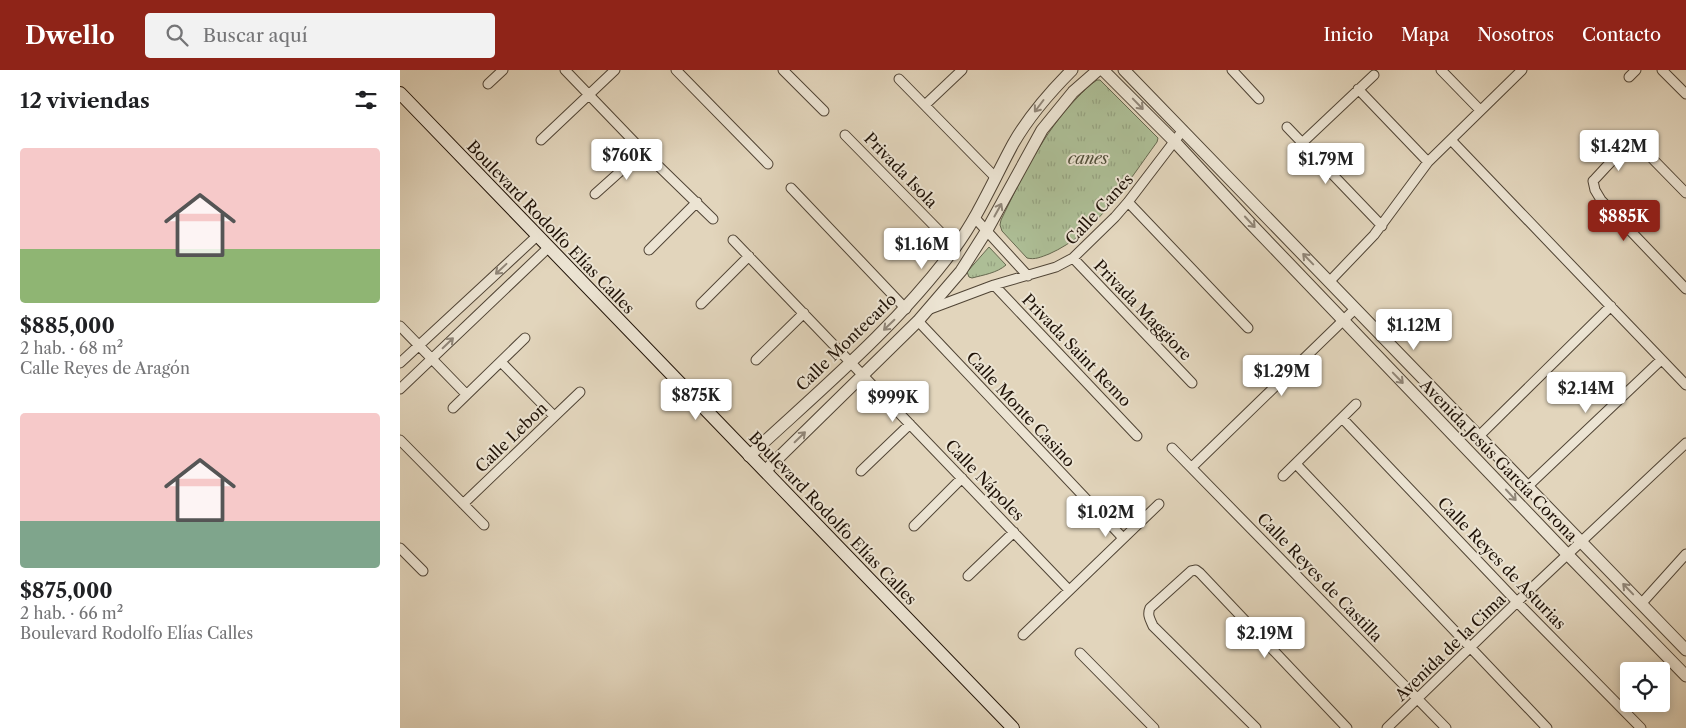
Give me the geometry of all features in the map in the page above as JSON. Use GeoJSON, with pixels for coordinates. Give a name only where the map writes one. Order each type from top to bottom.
{"type":"FeatureCollection","features":[{"type":"Feature","properties":{"kind":"main road","name":"Boulevard Rodolfo Elías Calles"},"geometry":{"type":"LineString","coordinates":[[400,94],[1013,728]]}},
{"type":"Feature","properties":{"kind":"street"},"geometry":{"type":"LineString","coordinates":[[488,84],[503,70]]}},
{"type":"Feature","properties":{"kind":"street"},"geometry":{"type":"LineString","coordinates":[[565,70],[643,151],[713,219]]}},
{"type":"Feature","properties":{"kind":"street"},"geometry":{"type":"LineString","coordinates":[[541,140],[615,70]]}},
{"type":"Feature","properties":{"kind":"street"},"geometry":{"type":"LineString","coordinates":[[676,70],[768,164]]}},
{"type":"Feature","properties":{"kind":"street"},"geometry":{"type":"LineString","coordinates":[[782,70],[824,110]]}},
{"type":"Feature","properties":{"kind":"street"},"geometry":{"type":"LineString","coordinates":[[925,105],[962,70]]}},
{"type":"Feature","properties":{"kind":"street","name":"Calle Montecarlo"},"geometry":{"type":"LineString","coordinates":[[749,456],[906,309],[956,248],[1014,142],[1031,116],[1051,91],[1072,70]]}},
{"type":"Feature","properties":{"kind":"street"},"geometry":{"type":"LineString","coordinates":[[765,471],[930,309],[961,271],[987,230],[1042,130],[1073,92],[1098,70]]}},
{"type":"Feature","properties":{"kind":"street","name":"Avenida Jesús García Corona"},"geometry":{"type":"LineString","coordinates":[[1103,70],[1174,141],[1343,320],[1686,676]]}},
{"type":"Feature","properties":{"kind":"street","name":"Avenida Jesús García Corona"},"geometry":{"type":"LineString","coordinates":[[1124,70],[1686,650]]}},
{"type":"Feature","properties":{"kind":"street"},"geometry":{"type":"LineString","coordinates":[[1232,70],[1259,99]]}},
{"type":"Feature","properties":{"kind":"street"},"geometry":{"type":"LineString","coordinates":[[1441,70],[1480,110]]}},
{"type":"Feature","properties":{"kind":"street"},"geometry":{"type":"LineString","coordinates":[[1329,282],[1382,226],[1428,162],[1522,70]]}},
{"type":"Feature","properties":{"kind":"street"},"geometry":{"type":"LineString","coordinates":[[1629,77],[1636,70]]}},
{"type":"Feature","properties":{"kind":"street"},"geometry":{"type":"LineString","coordinates":[[1662,70],[1686,94]]}},
{"type":"Feature","properties":{"kind":"street"},"geometry":{"type":"LineString","coordinates":[[1302,143],[1374,75]]}},
{"type":"Feature","properties":{"kind":"street"},"geometry":{"type":"LineString","coordinates":[[899,78],[996,178]]}},
{"type":"Feature","properties":{"kind":"street"},"geometry":{"type":"LineString","coordinates":[[1358,89],[1428,162]]}},
{"type":"Feature","properties":{"kind":"street"},"geometry":{"type":"LineString","coordinates":[[1287,128],[1382,226]]}},
{"type":"Feature","properties":{"kind":"street","name":"Calle Canés"},"geometry":{"type":"LineString","coordinates":[[930,309],[994,285],[1056,267],[1073,258],[1128,202],[1184,130]]}},
{"type":"Feature","properties":{"kind":"street","name":"Privada Isola"},"geometry":{"type":"LineString","coordinates":[[845,135],[956,248]]}},
{"type":"Feature","properties":{"kind":"street"},"geometry":{"type":"LineString","coordinates":[[1451,140],[1686,385]]}},
{"type":"Feature","properties":{"kind":"street"},"geometry":{"type":"LineString","coordinates":[[1686,194],[1639,145],[1632,145],[1625,149],[1593,181],[1595,190],[1601,200],[1686,289]]}},
{"type":"Feature","properties":{"kind":"street"},"geometry":{"type":"LineString","coordinates":[[595,194],[643,151]]}},
{"type":"Feature","properties":{"kind":"street"},"geometry":{"type":"LineString","coordinates":[[790,188],[906,309]]}},
{"type":"Feature","properties":{"kind":"street"},"geometry":{"type":"LineString","coordinates":[[649,250],[697,202]]}},
{"type":"Feature","properties":{"kind":"street"},"geometry":{"type":"LineString","coordinates":[[1128,202],[1248,328]]}},
{"type":"Feature","properties":{"kind":"street"},"geometry":{"type":"LineString","coordinates":[[974,217],[1028,276]]}},
{"type":"Feature","properties":{"kind":"street"},"geometry":{"type":"LineString","coordinates":[[400,363],[537,236]]}},
{"type":"Feature","properties":{"kind":"street","name":"Calle Nápoles"},"geometry":{"type":"LineString","coordinates":[[733,240],[1069,590]]}},
{"type":"Feature","properties":{"kind":"street"},"geometry":{"type":"LineString","coordinates":[[400,389],[548,248]]}},
{"type":"Feature","properties":{"kind":"street"},"geometry":{"type":"LineString","coordinates":[[702,304],[749,256]]}},
{"type":"Feature","properties":{"kind":"street","name":"Privada Maggiore"},"geometry":{"type":"LineString","coordinates":[[1073,258],[1192,383]]}},
{"type":"Feature","properties":{"kind":"street","name":"Privada Saint Remo"},"geometry":{"type":"LineString","coordinates":[[994,285],[1137,436]]}},
{"type":"Feature","properties":{"kind":"street"},"geometry":{"type":"LineString","coordinates":[[1479,436],[1611,306]]}},
{"type":"Feature","properties":{"kind":"street"},"geometry":{"type":"LineString","coordinates":[[1192,467],[1355,309]]}},
{"type":"Feature","properties":{"kind":"street"},"geometry":{"type":"LineString","coordinates":[[756,360],[804,313]]}},
{"type":"Feature","properties":{"kind":"street","name":"Calle Monte Casino"},"geometry":{"type":"LineString","coordinates":[[918,321],[1123,538]]}},
{"type":"Feature","properties":{"kind":"street"},"geometry":{"type":"LineString","coordinates":[[400,326],[466,394]]}},
{"type":"Feature","properties":{"kind":"street"},"geometry":{"type":"LineString","coordinates":[[453,408],[525,338]]}},
{"type":"Feature","properties":{"kind":"street"},"geometry":{"type":"LineString","coordinates":[[1528,486],[1661,360]]}},
{"type":"Feature","properties":{"kind":"street"},"geometry":{"type":"LineString","coordinates":[[501,362],[554,416]]}},
{"type":"Feature","properties":{"kind":"street","name":"Calle Lebon"},"geometry":{"type":"LineString","coordinates":[[463,504],[580,392]]}},
{"type":"Feature","properties":{"kind":"street"},"geometry":{"type":"LineString","coordinates":[[1283,476],[1356,404]]}},
{"type":"Feature","properties":{"kind":"street","name":"Calle Reyes de Asturias"},"geometry":{"type":"LineString","coordinates":[[1342,418],[1517,602],[1641,728]]}},
{"type":"Feature","properties":{"kind":"street"},"geometry":{"type":"LineString","coordinates":[[862,471],[910,424]]}},
{"type":"Feature","properties":{"kind":"street"},"geometry":{"type":"LineString","coordinates":[[400,440],[484,525]]}},
{"type":"Feature","properties":{"kind":"street","name":"Avenida de la Cima"},"geometry":{"type":"LineString","coordinates":[[1387,728],[1517,602],[1686,443]]}},
{"type":"Feature","properties":{"kind":"street","name":"Calle Reyes de Castilla"},"geometry":{"type":"LineString","coordinates":[[1172,448],[1446,728]]}},
{"type":"Feature","properties":{"kind":"street"},"geometry":{"type":"LineString","coordinates":[[1296,464],[1547,728]]}},
{"type":"Feature","properties":{"kind":"street"},"geometry":{"type":"LineString","coordinates":[[914,526],[962,478]]}},
{"type":"Feature","properties":{"kind":"street"},"geometry":{"type":"LineString","coordinates":[[1022,635],[1159,504]]}},
{"type":"Feature","properties":{"kind":"street"},"geometry":{"type":"LineString","coordinates":[[968,576],[1014,532]]}},
{"type":"Feature","properties":{"kind":"street"},"geometry":{"type":"LineString","coordinates":[[400,548],[422,571]]}},
{"type":"Feature","properties":{"kind":"street"},"geometry":{"type":"LineString","coordinates":[[1641,604],[1686,554]]}},
{"type":"Feature","properties":{"kind":"street"},"geometry":{"type":"LineString","coordinates":[[1256,728],[1153,626],[1148,613],[1150,608],[1190,571],[1196,570],[1200,573],[1347,728]]}},
{"type":"Feature","properties":{"kind":"street"},"geometry":{"type":"LineString","coordinates":[[1080,653],[1154,728]]}},
{"type":"Feature","properties":{"kind":"green space","name":"canes"},"geometry":{"type":"Polygon","coordinates":[[[1097,80],[1100,80],[1158,138],[1157,142],[1110,206],[1082,233],[1066,245],[1049,254],[1030,259],[1027,258],[1002,231],[1001,220],[1025,172],[1054,126],[1077,98],[1097,80]]]}},
{"type":"Feature","properties":{"kind":"green space"},"geometry":{"type":"Polygon","coordinates":[[[989,247],[1006,265],[990,273],[972,278],[969,277],[967,272],[989,247]]]}}]}
